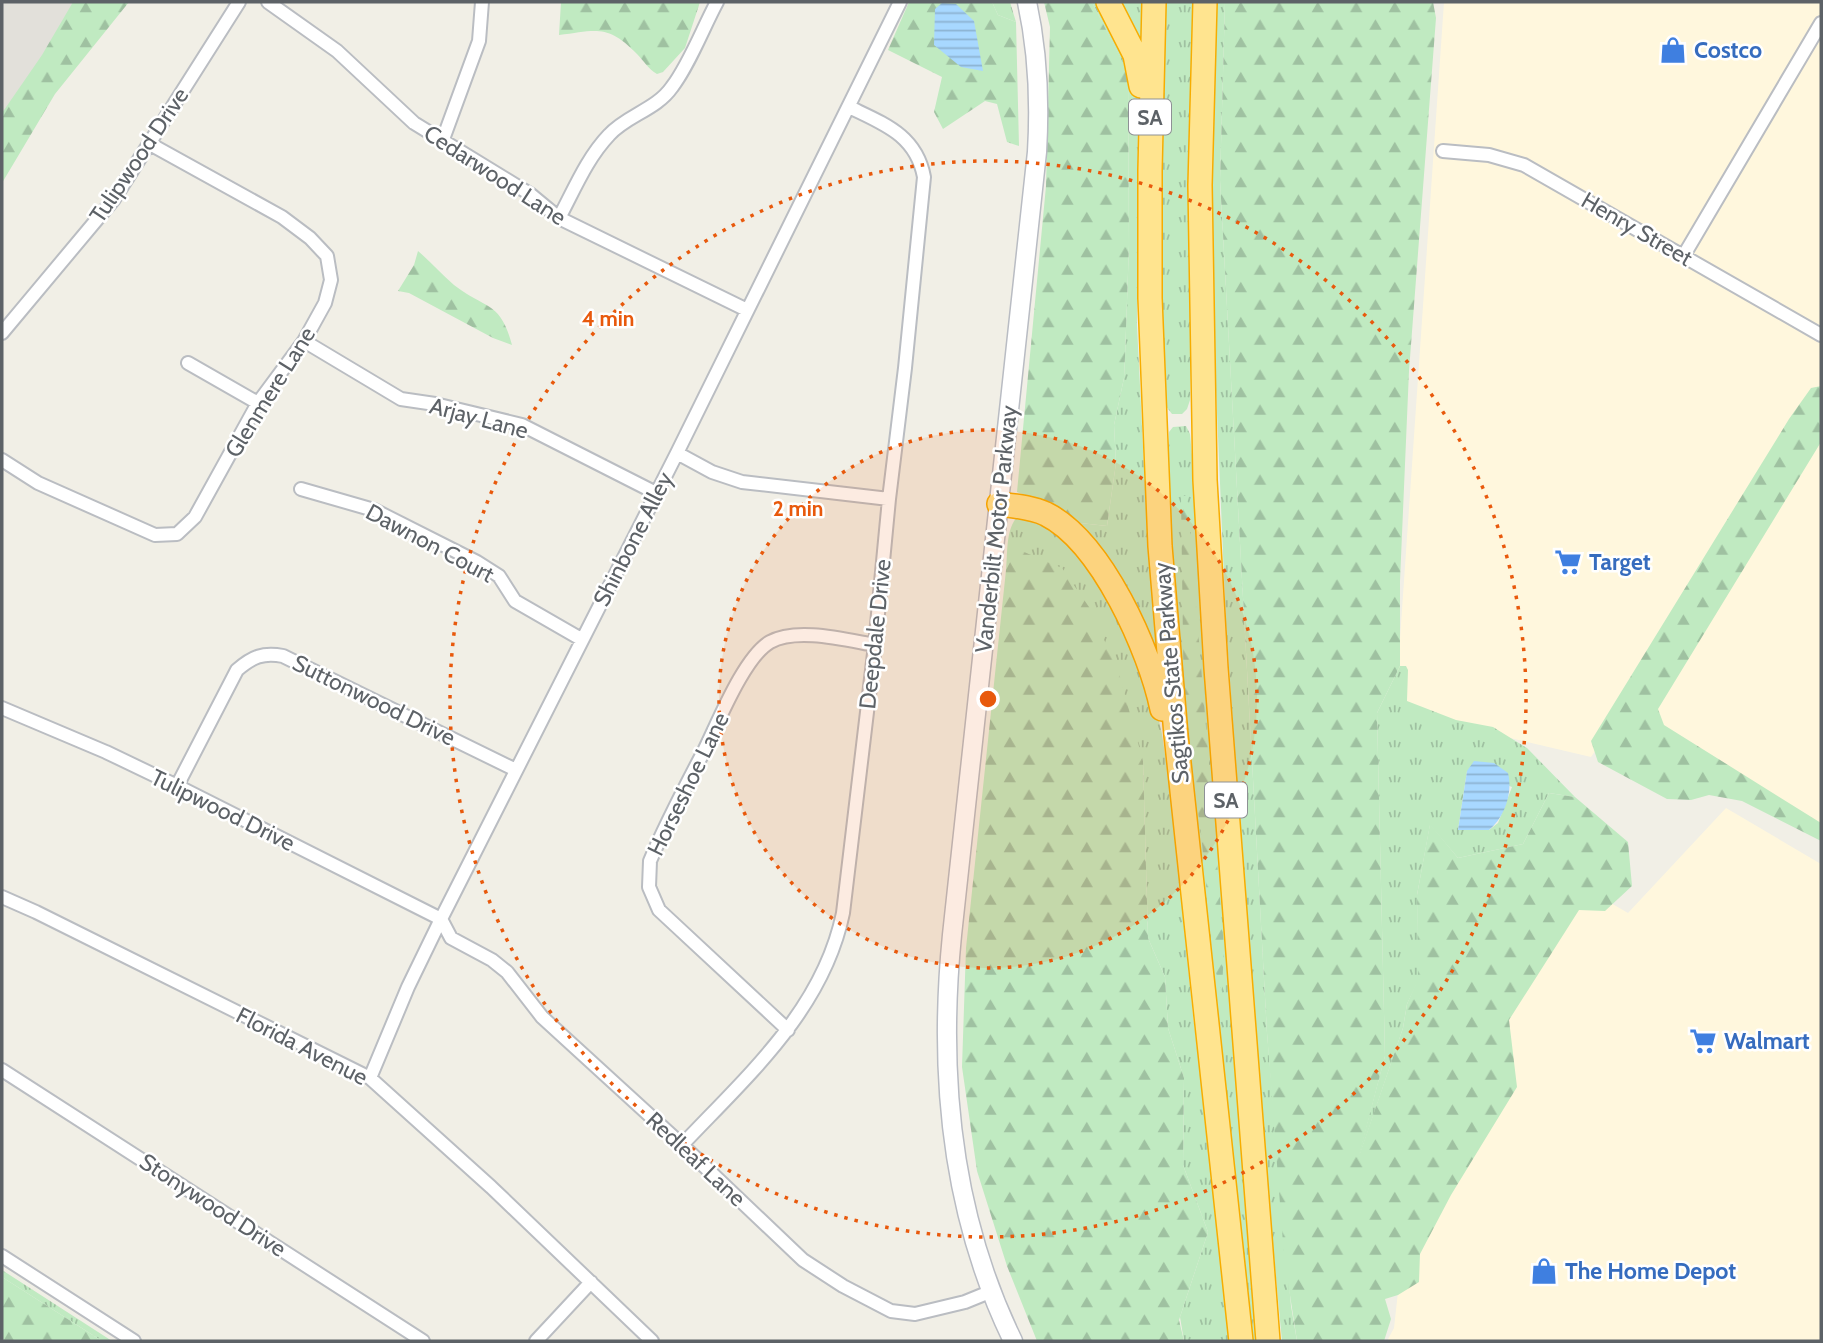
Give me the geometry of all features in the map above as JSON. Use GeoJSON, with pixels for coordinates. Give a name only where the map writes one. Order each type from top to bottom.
{"type":"FeatureCollection","features":[{"type":"Feature","properties":{"kind":"highway"},"geometry":{"type":"LineString","coordinates":[[1108,2],[1139,65],[1142,87],[1140,158],[1150,232]]}},
{"type":"Feature","properties":{"kind":"highway","name":"Sagtikos State Parkway"},"geometry":{"type":"LineString","coordinates":[[1154,2],[1150,232],[1160,546],[1176,735],[1241,1341]]}},
{"type":"Feature","properties":{"kind":"highway","name":"Sagtikos State Parkway"},"geometry":{"type":"LineString","coordinates":[[1205,3],[1200,247],[1208,532],[1268,1341]]}},
{"type":"Feature","properties":{"kind":"highway"},"geometry":{"type":"LineString","coordinates":[[999,504],[1038,511],[1066,527],[1100,568],[1134,625],[1150,664],[1158,695],[1168,748],[1174,803],[1192,878]]}},
{"type":"Feature","properties":{"kind":"main road","name":"Vanderbilt Motor Parkway"},"geometry":{"type":"LineString","coordinates":[[1013,1341],[975,1244],[958,1177],[947,1089],[945,1034],[952,935],[1038,132],[1036,50],[1027,2]]}},
{"type":"Feature","properties":{"kind":"street","name":"Tulipwood Drive"},"geometry":{"type":"LineString","coordinates":[[2,333],[114,200],[239,2]]}},
{"type":"Feature","properties":{"kind":"street","name":"Cedarwood Lane"},"geometry":{"type":"LineString","coordinates":[[268,2],[337,51],[414,122],[442,142],[530,194],[559,218],[747,310]]}},
{"type":"Feature","properties":{"kind":"street"},"geometry":{"type":"LineString","coordinates":[[442,142],[479,41],[482,2]]}},
{"type":"Feature","properties":{"kind":"street"},"geometry":{"type":"LineString","coordinates":[[559,218],[593,156],[609,134],[625,121],[660,102],[674,86],[717,2]]}},
{"type":"Feature","properties":{"kind":"street","name":"Shinbone Alley"},"geometry":{"type":"LineString","coordinates":[[370,1078],[408,987],[441,919],[677,453],[900,2]]}},
{"type":"Feature","properties":{"kind":"street"},"geometry":{"type":"LineString","coordinates":[[1684,255],[1821,23]]}},
{"type":"Feature","properties":{"kind":"street","name":"Deepdale Drive"},"geometry":{"type":"LineString","coordinates":[[682,1145],[788,1030],[810,998],[838,938],[851,852],[875,645],[924,177],[921,161],[911,145],[895,130],[849,107]]}},
{"type":"Feature","properties":{"kind":"street","name":"Glenmere Lane"},"geometry":{"type":"LineString","coordinates":[[2,460],[38,483],[155,535],[177,534],[195,517],[258,403],[304,341],[325,303],[331,280],[327,256],[310,238],[282,217],[150,144]]}},
{"type":"Feature","properties":{"kind":"street","name":"Henry Street"},"geometry":{"type":"LineString","coordinates":[[1443,151],[1489,155],[1524,165],[1821,335]]}},
{"type":"Feature","properties":{"kind":"street","name":"Arjay Lane"},"geometry":{"type":"LineString","coordinates":[[304,341],[401,399],[435,404],[522,425],[656,493]]}},
{"type":"Feature","properties":{"kind":"street"},"geometry":{"type":"LineString","coordinates":[[188,363],[258,403]]}},
{"type":"Feature","properties":{"kind":"street"},"geometry":{"type":"LineString","coordinates":[[677,453],[712,472],[742,482],[889,499]]}},
{"type":"Feature","properties":{"kind":"street","name":"Dawnon Court"},"geometry":{"type":"LineString","coordinates":[[301,489],[374,510],[477,562],[499,576],[515,601],[581,639]]}},
{"type":"Feature","properties":{"kind":"street","name":"Horseshoe Lane"},"geometry":{"type":"LineString","coordinates":[[788,1030],[659,910],[649,887],[650,861],[751,660],[770,642],[789,638],[817,636],[875,645]]}},
{"type":"Feature","properties":{"kind":"street","name":"Suttonwood Drive"},"geometry":{"type":"LineString","coordinates":[[177,786],[237,670],[251,658],[267,653],[283,656],[516,770]]}},
{"type":"Feature","properties":{"kind":"street","name":"Tulipwood Drive"},"geometry":{"type":"LineString","coordinates":[[2,708],[106,752],[177,786],[441,919]]}},
{"type":"Feature","properties":{"kind":"street","name":"Florida Avenue"},"geometry":{"type":"LineString","coordinates":[[2,897],[370,1078],[491,1187],[652,1341]]}},
{"type":"Feature","properties":{"kind":"street","name":"Redleaf Lane"},"geometry":{"type":"LineString","coordinates":[[441,919],[450,938],[492,960],[507,972],[542,1017],[803,1260],[843,1286],[891,1311],[915,1314],[965,1302],[992,1292]]}},
{"type":"Feature","properties":{"kind":"street","name":"Stonywood Drive"},"geometry":{"type":"LineString","coordinates":[[2,1070],[423,1341]]}},
{"type":"Feature","properties":{"kind":"street"},"geometry":{"type":"LineString","coordinates":[[2,1256],[134,1341]]}},
{"type":"Feature","properties":{"kind":"street"},"geometry":{"type":"LineString","coordinates":[[536,1341],[591,1282]]}},
{"type":"Feature","properties":{"kind":"shaded area"},"geometry":{"type":"Polygon","coordinates":[[[2,2],[105,2],[2,148],[2,2]]]}},
{"type":"Feature","properties":{"kind":"shaded area"},"geometry":{"type":"Polygon","coordinates":[[[1444,2],[1821,2],[1821,840],[1619,717],[1591,757],[1395,711],[1444,2]]]}},
{"type":"Feature","properties":{"kind":"shaded area"},"geometry":{"type":"Polygon","coordinates":[[[1726,808],[1821,864],[1821,1341],[1387,1341],[1394,1328],[1403,1247],[1482,1039],[1573,881],[1628,913],[1726,808]]]}},
{"type":"Feature","properties":{"kind":"green space"},"geometry":{"type":"Polygon","coordinates":[[[73,2],[129,2],[55,94],[2,183],[2,113],[42,55],[73,2]]]}},
{"type":"Feature","properties":{"kind":"green space"},"geometry":{"type":"Polygon","coordinates":[[[561,2],[700,2],[685,48],[663,72],[657,74],[627,44],[610,33],[593,31],[559,35],[561,2]]]}},
{"type":"Feature","properties":{"kind":"green space"},"geometry":{"type":"Polygon","coordinates":[[[909,2],[992,2],[998,15],[1016,22],[1019,146],[1007,142],[997,104],[985,101],[943,129],[934,112],[942,77],[888,50],[909,2]]]}},
{"type":"Feature","properties":{"kind":"green space"},"geometry":{"type":"Polygon","coordinates":[[[992,2],[1010,2],[1016,22],[998,15],[992,2]]]}},
{"type":"Feature","properties":{"kind":"green space"},"geometry":{"type":"Polygon","coordinates":[[[1044,2],[1092,2],[1128,73],[1129,245],[1125,357],[1124,378],[1114,425],[1116,463],[1107,526],[1080,523],[1060,508],[1017,492],[1046,186],[1050,27],[1044,2]]]}},
{"type":"Feature","properties":{"kind":"green space"},"geometry":{"type":"Polygon","coordinates":[[[1092,2],[1100,2],[1135,83],[1138,106],[1137,325],[1147,529],[1165,694],[1057,511],[1017,492],[1060,508],[1080,523],[1107,526],[1116,463],[1114,425],[1124,378],[1125,357],[1129,245],[1128,74],[1092,2]]]}},
{"type":"Feature","properties":{"kind":"green space"},"geometry":{"type":"Polygon","coordinates":[[[1115,2],[1146,2],[1144,68],[1115,2]]]}},
{"type":"Feature","properties":{"kind":"green space"},"geometry":{"type":"Polygon","coordinates":[[[1160,2],[1196,2],[1190,400],[1182,414],[1172,414],[1165,405],[1155,208],[1160,2]]]}},
{"type":"Feature","properties":{"kind":"green space"},"geometry":{"type":"Polygon","coordinates":[[[1217,2],[1225,2],[1220,180],[1267,1033],[1291,1306],[1297,1341],[1282,1341],[1258,1088],[1226,624],[1210,248],[1217,2]]]}},
{"type":"Feature","properties":{"kind":"green space"},"geometry":{"type":"Polygon","coordinates":[[[1225,2],[1433,2],[1436,18],[1409,371],[1400,581],[1400,666],[1377,713],[1385,1056],[1359,1156],[1403,1028],[1407,1004],[1418,979],[1417,895],[1430,824],[1458,858],[1523,844],[1549,793],[1575,797],[1628,842],[1632,886],[1605,911],[1579,910],[1509,1020],[1517,1087],[1451,1195],[1420,1254],[1419,1282],[1398,1295],[1385,1299],[1391,1319],[1384,1341],[1297,1341],[1284,1256],[1267,1033],[1220,180],[1225,2]]]}},
{"type":"Feature","properties":{"kind":"green space"},"geometry":{"type":"Polygon","coordinates":[[[418,251],[454,285],[497,313],[512,345],[493,338],[409,293],[398,291],[414,265],[418,251]]]}},
{"type":"Feature","properties":{"kind":"green space"},"geometry":{"type":"Polygon","coordinates":[[[1821,386],[1821,442],[1658,709],[1664,725],[1821,823],[1821,841],[1742,801],[1709,795],[1691,800],[1667,799],[1598,762],[1591,741],[1789,419],[1811,388],[1821,386]]]}},
{"type":"Feature","properties":{"kind":"green space"},"geometry":{"type":"Polygon","coordinates":[[[1186,426],[1190,434],[1200,540],[1260,1341],[1249,1341],[1167,559],[1169,432],[1173,427],[1186,426]]]}},
{"type":"Feature","properties":{"kind":"green space"},"geometry":{"type":"Polygon","coordinates":[[[1187,495],[1224,947],[1222,991],[1214,967],[1201,833],[1184,712],[1181,497],[1187,495]]]}},
{"type":"Feature","properties":{"kind":"green space"},"geometry":{"type":"Polygon","coordinates":[[[1021,513],[1060,529],[1103,580],[1150,682],[1162,734],[1170,788],[1193,1015],[1232,1341],[1184,1341],[1180,1317],[1208,1232],[1183,1165],[1184,1078],[1168,1028],[1165,977],[1148,938],[1143,761],[1006,570],[1010,532],[1021,513]]]}},
{"type":"Feature","properties":{"kind":"green space"},"geometry":{"type":"Polygon","coordinates":[[[1017,549],[1062,568],[1089,607],[1118,670],[1143,761],[1148,938],[1165,977],[1168,1028],[1184,1078],[1183,1165],[1208,1232],[1179,1320],[1184,1341],[1037,1341],[1007,1266],[977,1171],[962,1067],[966,948],[1006,570],[1017,549]]]}},
{"type":"Feature","properties":{"kind":"green space"},"geometry":{"type":"Polygon","coordinates":[[[1400,666],[1406,666],[1407,701],[1456,720],[1493,727],[1527,748],[1575,797],[1549,793],[1523,844],[1458,858],[1430,825],[1417,895],[1419,979],[1407,1004],[1403,1028],[1355,1169],[1385,1056],[1377,713],[1400,666]],[[1467,771],[1458,830],[1489,830],[1498,823],[1512,787],[1467,771]]]}},
{"type":"Feature","properties":{"kind":"green space"},"geometry":{"type":"Polygon","coordinates":[[[2,1270],[112,1341],[102,1341],[2,1277],[2,1270]]]}},
{"type":"Feature","properties":{"kind":"green space"},"geometry":{"type":"Polygon","coordinates":[[[2,1277],[102,1341],[5,1341],[2,1339],[2,1277]]]}},
{"type":"Feature","properties":{"kind":"water"},"geometry":{"type":"Polygon","coordinates":[[[942,3],[956,4],[974,21],[983,71],[961,67],[934,45],[935,9],[942,3]]]}},
{"type":"Feature","properties":{"kind":"water"},"geometry":{"type":"Polygon","coordinates":[[[1474,761],[1494,763],[1508,773],[1508,796],[1503,811],[1489,830],[1458,830],[1467,771],[1474,761]]]}},
{"type":"Feature","properties":{"kind":"place","name":"Costco"},"geometry":{"type":"Point","coordinates":[1673,50]}},
{"type":"Feature","properties":{"kind":"place","name":"Target"},"geometry":{"type":"Point","coordinates":[1568,562]}},
{"type":"Feature","properties":{"kind":"place","name":"Walmart"},"geometry":{"type":"Point","coordinates":[1703,1041]}},
{"type":"Feature","properties":{"kind":"place","name":"The Home Depot"},"geometry":{"type":"Point","coordinates":[1544,1271]}}]}
